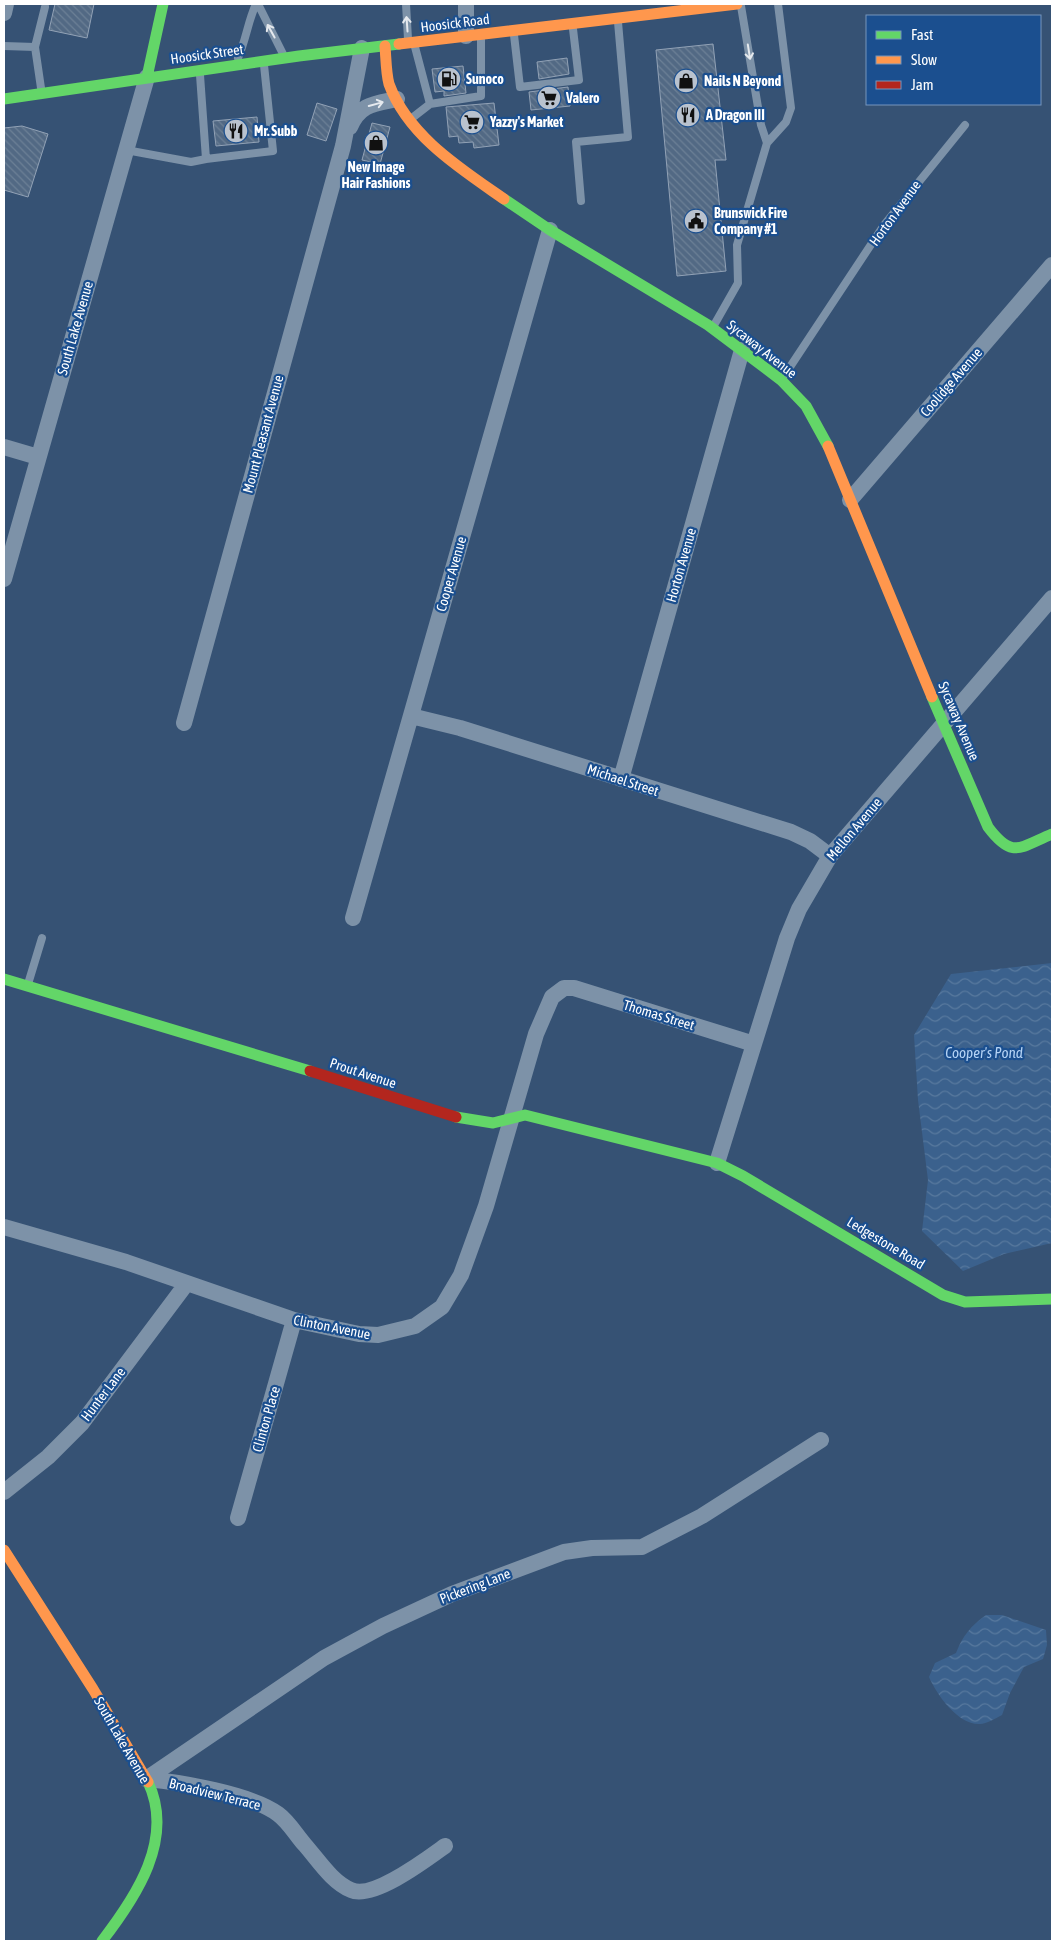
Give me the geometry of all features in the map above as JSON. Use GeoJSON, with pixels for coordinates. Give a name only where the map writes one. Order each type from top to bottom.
{"type":"FeatureCollection","features":[{"type":"Feature","properties":{"kind":"main road"},"geometry":{"type":"LineString","coordinates":[[147,77],[163,4]]}},
{"type":"Feature","properties":{"kind":"main road","name":"Hoosick Road"},"geometry":{"type":"LineString","coordinates":[[412,43],[573,23],[617,11],[737,4]]}},
{"type":"Feature","properties":{"kind":"main road","name":"Hoosick Street"},"geometry":{"type":"LineString","coordinates":[[4,99],[263,61],[412,43]]}},
{"type":"Feature","properties":{"kind":"main road","name":"Sycaway Avenue"},"geometry":{"type":"LineString","coordinates":[[385,46],[389,83],[397,99],[418,131],[455,165],[550,230],[712,329],[781,380],[806,406],[832,454],[943,725],[988,827],[1001,844],[1010,848],[1019,848],[1052,834]]}},
{"type":"Feature","properties":{"kind":"main road","name":"Prout Avenue"},"geometry":{"type":"LineString","coordinates":[[4,979],[462,1119],[493,1123],[525,1115],[568,1124],[717,1163]]}},
{"type":"Feature","properties":{"kind":"main road","name":"Ledgestone Road"},"geometry":{"type":"LineString","coordinates":[[717,1163],[743,1176],[943,1295],[965,1302],[1052,1299]]}},
{"type":"Feature","properties":{"kind":"main road","name":"South Lake Avenue"},"geometry":{"type":"LineString","coordinates":[[4,1550],[105,1708],[146,1779],[155,1804],[157,1818],[147,1870],[129,1907],[102,1941]]}},
{"type":"Feature","properties":{"kind":"street"},"geometry":{"type":"LineString","coordinates":[[4,13],[6,4]]}},
{"type":"Feature","properties":{"kind":"street"},"geometry":{"type":"LineString","coordinates":[[466,4],[473,36]]}},
{"type":"Feature","properties":{"kind":"street","name":"Mount Pleasant Avenue"},"geometry":{"type":"LineString","coordinates":[[184,723],[343,146],[362,48]]}},
{"type":"Feature","properties":{"kind":"street","name":"South Lake Avenue"},"geometry":{"type":"LineString","coordinates":[[4,579],[147,77]]}},
{"type":"Feature","properties":{"kind":"street","name":"Mount Pleasant Avenue"},"geometry":{"type":"LineString","coordinates":[[343,146],[355,116],[368,105],[397,99]]}},
{"type":"Feature","properties":{"kind":"street","name":"Cooper Avenue"},"geometry":{"type":"LineString","coordinates":[[353,918],[550,230]]}},
{"type":"Feature","properties":{"kind":"street","name":"Coolidge Avenue"},"geometry":{"type":"LineString","coordinates":[[850,500],[1052,265]]}},
{"type":"Feature","properties":{"kind":"street","name":"Horton Avenue"},"geometry":{"type":"LineString","coordinates":[[621,779],[742,350]]}},
{"type":"Feature","properties":{"kind":"street"},"geometry":{"type":"LineString","coordinates":[[4,447],[38,457]]}},
{"type":"Feature","properties":{"kind":"street","name":"Mellon Avenue"},"geometry":{"type":"LineString","coordinates":[[717,1163],[798,909],[830,856],[1052,598]]}},
{"type":"Feature","properties":{"kind":"street","name":"Michael Street"},"geometry":{"type":"LineString","coordinates":[[411,716],[460,728],[791,832],[810,841],[830,856]]}},
{"type":"Feature","properties":{"kind":"street","name":"Thomas Street"},"geometry":{"type":"LineString","coordinates":[[564,988],[574,988],[754,1044]]}},
{"type":"Feature","properties":{"kind":"street","name":"Clinton Avenue"},"geometry":{"type":"LineString","coordinates":[[4,1227],[126,1262],[294,1320],[359,1334],[378,1336],[415,1326],[442,1307],[461,1275],[486,1206],[510,1118],[536,1034],[552,997],[564,988]]}},
{"type":"Feature","properties":{"kind":"street","name":"Hunter Lane"},"geometry":{"type":"LineString","coordinates":[[4,1492],[48,1457],[82,1423],[188,1283]]}},
{"type":"Feature","properties":{"kind":"street","name":"Clinton Place"},"geometry":{"type":"LineString","coordinates":[[238,1518],[294,1320]]}},
{"type":"Feature","properties":{"kind":"street","name":"Pickering Lane"},"geometry":{"type":"LineString","coordinates":[[146,1779],[324,1658],[383,1626],[452,1594],[564,1552],[592,1548],[642,1547],[702,1516],[821,1440]]}},
{"type":"Feature","properties":{"kind":"street","name":"Broadview Terrace"},"geometry":{"type":"LineString","coordinates":[[146,1779],[179,1782],[234,1796],[269,1808],[285,1820],[336,1881],[352,1891],[362,1893],[382,1886],[445,1846]]}},
{"type":"Feature","properties":{"kind":"lane"},"geometry":{"type":"LineString","coordinates":[[258,4],[263,18],[285,58]]}},
{"type":"Feature","properties":{"kind":"lane"},"geometry":{"type":"LineString","coordinates":[[234,65],[244,45],[250,17],[258,4]]}},
{"type":"Feature","properties":{"kind":"lane"},"geometry":{"type":"LineString","coordinates":[[406,4],[412,43],[430,104]]}},
{"type":"Feature","properties":{"kind":"lane"},"geometry":{"type":"LineString","coordinates":[[741,4],[761,125],[767,143]]}},
{"type":"Feature","properties":{"kind":"lane"},"geometry":{"type":"LineString","coordinates":[[712,329],[738,283],[737,245],[767,143],[786,122],[791,108],[778,4]]}},
{"type":"Feature","properties":{"kind":"lane"},"geometry":{"type":"LineString","coordinates":[[42,93],[35,47],[45,7]]}},
{"type":"Feature","properties":{"kind":"lane"},"geometry":{"type":"LineString","coordinates":[[581,201],[576,142],[628,137],[617,11]]}},
{"type":"Feature","properties":{"kind":"lane"},"geometry":{"type":"LineString","coordinates":[[514,30],[520,87],[579,80],[573,23]]}},
{"type":"Feature","properties":{"kind":"lane"},"geometry":{"type":"LineString","coordinates":[[410,119],[430,104],[481,96],[473,36]]}},
{"type":"Feature","properties":{"kind":"lane"},"geometry":{"type":"LineString","coordinates":[[4,46],[35,47]]}},
{"type":"Feature","properties":{"kind":"lane"},"geometry":{"type":"LineString","coordinates":[[126,150],[191,162],[274,151],[263,61]]}},
{"type":"Feature","properties":{"kind":"lane"},"geometry":{"type":"LineString","coordinates":[[200,70],[206,159]]}},
{"type":"Feature","properties":{"kind":"lane","name":"Horton Avenue"},"geometry":{"type":"LineString","coordinates":[[781,380],[884,225],[965,125]]}},
{"type":"Feature","properties":{"kind":"lane"},"geometry":{"type":"LineString","coordinates":[[28,986],[42,938]]}},
{"type":"Feature","properties":{"kind":"water","name":"Cooper's Pond"},"geometry":{"type":"Polygon","coordinates":[[[1052,963],[1052,1243],[1004,1254],[963,1271],[922,1231],[928,1180],[918,1100],[914,1035],[951,974],[1052,963]]]}},
{"type":"Feature","properties":{"kind":"water"},"geometry":{"type":"Polygon","coordinates":[[[986,1615],[1002,1615],[1046,1630],[1047,1645],[1043,1659],[1024,1667],[1010,1693],[1002,1715],[980,1724],[964,1720],[949,1708],[929,1677],[935,1663],[956,1653],[968,1631],[986,1615]]]}},
{"type":"Feature","properties":{"kind":"building"},"geometry":{"type":"Polygon","coordinates":[[[55,4],[94,4],[87,38],[49,30],[55,4]]]}},
{"type":"Feature","properties":{"kind":"building"},"geometry":{"type":"Polygon","coordinates":[[[713,44],[726,160],[715,160],[726,271],[677,276],[656,50],[713,44]]]}},
{"type":"Feature","properties":{"kind":"building","name":"Valero"},"geometry":{"type":"Polygon","coordinates":[[[567,58],[569,74],[539,79],[537,62],[567,58]]]}},
{"type":"Feature","properties":{"kind":"building","name":"Sunoco"},"geometry":{"type":"Polygon","coordinates":[[[463,66],[466,93],[444,96],[444,91],[435,92],[432,69],[463,66]]]}},
{"type":"Feature","properties":{"kind":"building","name":"Valero"},"geometry":{"type":"Polygon","coordinates":[[[568,87],[570,106],[531,110],[529,92],[568,87]]]}},
{"type":"Feature","properties":{"kind":"building"},"geometry":{"type":"Polygon","coordinates":[[[317,103],[337,109],[326,141],[307,135],[317,103]]]}},
{"type":"Feature","properties":{"kind":"building","name":"Yazzy's Market"},"geometry":{"type":"Polygon","coordinates":[[[494,103],[499,145],[474,148],[473,142],[459,143],[458,136],[449,137],[446,107],[494,103]]]}},
{"type":"Feature","properties":{"kind":"building","name":"Mr. Subb"},"geometry":{"type":"Polygon","coordinates":[[[257,117],[259,142],[216,146],[213,121],[257,117]]]}},
{"type":"Feature","properties":{"kind":"building","name":"New Image Hair Fashions"},"geometry":{"type":"Polygon","coordinates":[[[372,123],[390,127],[380,164],[362,160],[372,123]]]}},
{"type":"Feature","properties":{"kind":"building"},"geometry":{"type":"Polygon","coordinates":[[[22,126],[48,134],[28,197],[4,190],[4,128],[22,126]]]}},
{"type":"Feature","properties":{"kind":"traffic: fast"},"geometry":{"type":"LineString","coordinates":[[147,77],[163,4]]}},
{"type":"Feature","properties":{"kind":"traffic: fast"},"geometry":{"type":"LineString","coordinates":[[4,99],[299,56],[399,44]]}},
{"type":"Feature","properties":{"kind":"traffic: fast"},"geometry":{"type":"LineString","coordinates":[[504,199],[550,230],[708,325],[781,380],[806,406],[828,446]]}},
{"type":"Feature","properties":{"kind":"traffic: fast"},"geometry":{"type":"LineString","coordinates":[[932,697],[988,827],[996,837],[1003,844],[1017,848],[1052,834]]}},
{"type":"Feature","properties":{"kind":"traffic: fast"},"geometry":{"type":"LineString","coordinates":[[4,979],[310,1071]]}},
{"type":"Feature","properties":{"kind":"traffic: fast"},"geometry":{"type":"LineString","coordinates":[[456,1117],[493,1123],[525,1115],[717,1163],[743,1176],[943,1295],[965,1302],[1052,1299]]}},
{"type":"Feature","properties":{"kind":"traffic: fast"},"geometry":{"type":"LineString","coordinates":[[102,1941],[139,1886],[154,1846],[157,1825],[155,1803],[148,1782]]}},
{"type":"Feature","properties":{"kind":"traffic: slow"},"geometry":{"type":"LineString","coordinates":[[399,44],[737,4]]}},
{"type":"Feature","properties":{"kind":"traffic: slow"},"geometry":{"type":"LineString","coordinates":[[385,46],[389,84],[409,120],[438,150],[504,199]]}},
{"type":"Feature","properties":{"kind":"traffic: slow"},"geometry":{"type":"LineString","coordinates":[[828,446],[932,697]]}},
{"type":"Feature","properties":{"kind":"traffic: slow"},"geometry":{"type":"LineString","coordinates":[[4,1550],[93,1689],[148,1782]]}},
{"type":"Feature","properties":{"kind":"traffic: jam"},"geometry":{"type":"LineString","coordinates":[[310,1071],[456,1117]]}},
{"type":"Feature","properties":{"kind":"place","name":"Sunoco"},"geometry":{"type":"Point","coordinates":[449,79]}},
{"type":"Feature","properties":{"kind":"place","name":"Nails N Beyond"},"geometry":{"type":"Point","coordinates":[686,81]}},
{"type":"Feature","properties":{"kind":"place","name":"Valero"},"geometry":{"type":"Point","coordinates":[549,98]}},
{"type":"Feature","properties":{"kind":"place","name":"A Dragon III"},"geometry":{"type":"Point","coordinates":[688,115]}},
{"type":"Feature","properties":{"kind":"place","name":"Yazzy's Market"},"geometry":{"type":"Point","coordinates":[472,122]}},
{"type":"Feature","properties":{"kind":"place","name":"Mr. Subb"},"geometry":{"type":"Point","coordinates":[236,131]}},
{"type":"Feature","properties":{"kind":"place","name":"New Image Hair Fashions"},"geometry":{"type":"Point","coordinates":[376,143]}},
{"type":"Feature","properties":{"kind":"place","name":"Brunswick Fire Company #1"},"geometry":{"type":"Point","coordinates":[696,221]}}]}
